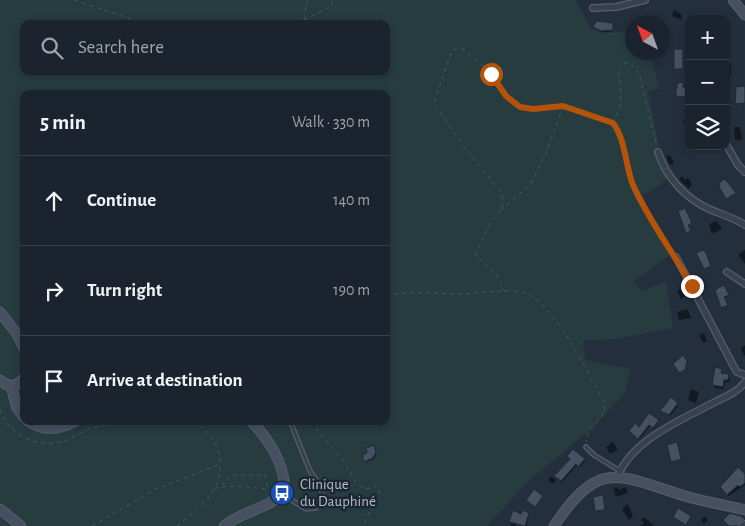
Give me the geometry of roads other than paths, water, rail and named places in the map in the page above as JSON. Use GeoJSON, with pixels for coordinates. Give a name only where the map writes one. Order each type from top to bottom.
{"type":"FeatureCollection","features":[{"type":"Feature","properties":{"kind":"main road"},"geometry":{"type":"LineString","coordinates":[[733,0],[745,15]]}},
{"type":"Feature","properties":{"kind":"main road"},"geometry":{"type":"LineString","coordinates":[[0,312],[20,340]]}},
{"type":"Feature","properties":{"kind":"main road"},"geometry":{"type":"LineString","coordinates":[[0,380],[5,385],[11,386],[20,383]]}},
{"type":"Feature","properties":{"kind":"main road"},"geometry":{"type":"LineString","coordinates":[[11,386],[17,408],[20,412]]}},
{"type":"Feature","properties":{"kind":"main road"},"geometry":{"type":"LineString","coordinates":[[34,425],[38,428],[54,429],[65,425]]}},
{"type":"Feature","properties":{"kind":"main road"},"geometry":{"type":"LineString","coordinates":[[224,526],[236,517],[274,501],[282,493],[284,485],[283,474],[267,440],[254,425]]}},
{"type":"Feature","properties":{"kind":"main road"},"geometry":{"type":"LineString","coordinates":[[554,526],[574,498],[585,488],[599,480],[619,473],[704,502],[745,510]]}},
{"type":"Feature","properties":{"kind":"main road"},"geometry":{"type":"LineString","coordinates":[[0,509],[21,526]]}},
{"type":"Feature","properties":{"kind":"street"},"geometry":{"type":"LineString","coordinates":[[593,8],[616,7],[645,0]]}},
{"type":"Feature","properties":{"kind":"street"},"geometry":{"type":"LineString","coordinates":[[729,150],[738,165],[745,172]]}},
{"type":"Feature","properties":{"kind":"street"},"geometry":{"type":"LineString","coordinates":[[658,152],[663,168],[688,196],[707,208],[745,225]]}},
{"type":"Feature","properties":{"kind":"street"},"geometry":{"type":"LineString","coordinates":[[676,257],[734,368],[737,372],[745,375]]}},
{"type":"Feature","properties":{"kind":"street"},"geometry":{"type":"LineString","coordinates":[[727,272],[745,284]]}},
{"type":"Feature","properties":{"kind":"street"},"geometry":{"type":"LineString","coordinates":[[619,473],[629,457],[652,438],[732,393],[745,382]]}},
{"type":"Feature","properties":{"kind":"lane"},"geometry":{"type":"LineString","coordinates":[[282,493],[306,509],[316,508],[323,498],[320,487],[310,471],[292,425]]}},
{"type":"Feature","properties":{"kind":"lane"},"geometry":{"type":"LineString","coordinates":[[586,447],[594,456],[619,473]]}},
{"type":"Feature","properties":{"kind":"place","name":"Clinique du Dauphiné"},"geometry":{"type":"Point","coordinates":[282,493]}}]}
